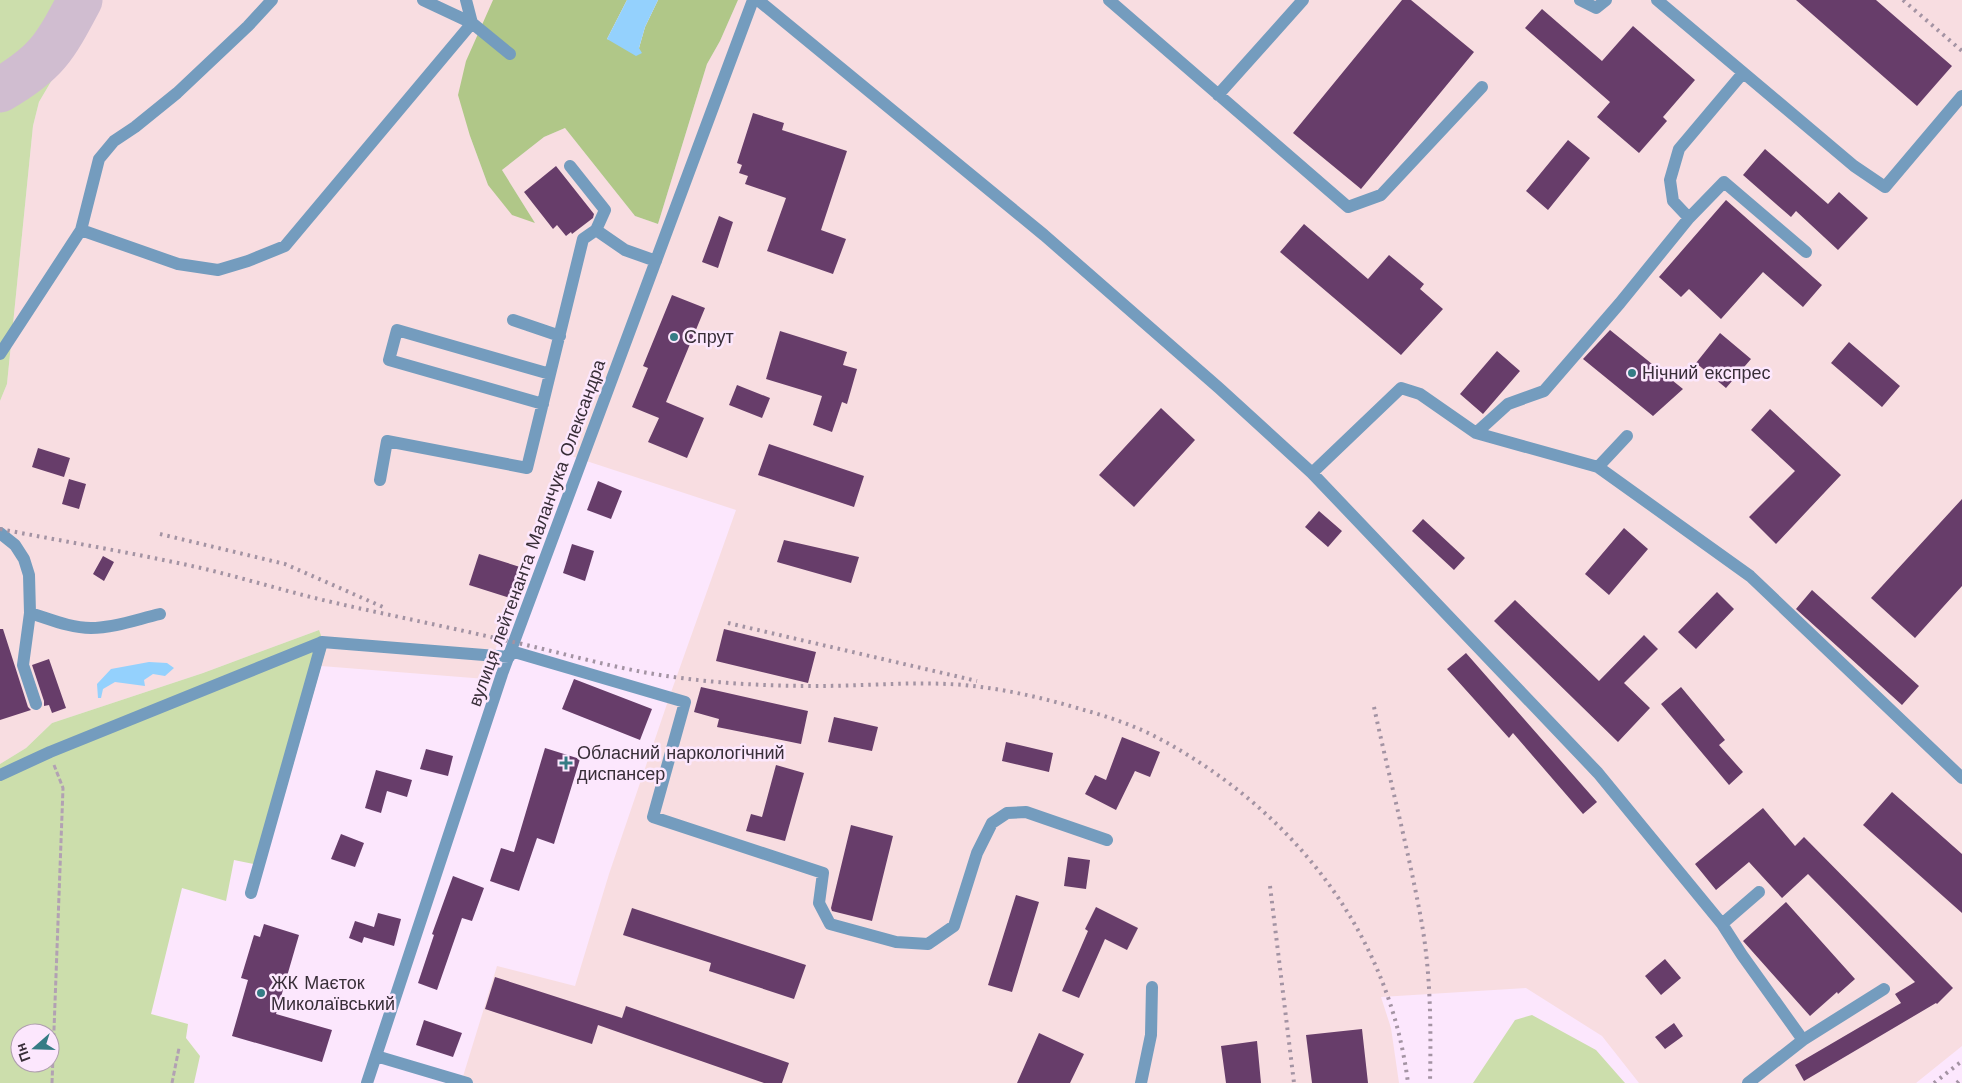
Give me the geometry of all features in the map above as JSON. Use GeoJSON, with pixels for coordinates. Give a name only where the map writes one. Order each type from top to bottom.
{"type":"FeatureCollection","features":[{"type":"Feature","properties":{"kind":"street"},"geometry":{"type":"LineString","coordinates":[[0,354],[81,230],[100,158],[114,142],[135,128],[177,94],[248,26],[272,0]]}},
{"type":"Feature","properties":{"kind":"street"},"geometry":{"type":"LineString","coordinates":[[423,0],[472,23],[510,54]]}},
{"type":"Feature","properties":{"kind":"street"},"geometry":{"type":"LineString","coordinates":[[466,0],[472,23]]}},
{"type":"Feature","properties":{"kind":"street","name":"вулиця лейтенанта Маланчука Олександра"},"geometry":{"type":"LineString","coordinates":[[367,1083],[510,654],[753,0]]}},
{"type":"Feature","properties":{"kind":"street"},"geometry":{"type":"LineString","coordinates":[[758,0],[1044,234],[1219,388],[1312,473],[1598,774],[1722,924],[1803,1040]]}},
{"type":"Feature","properties":{"kind":"street"},"geometry":{"type":"LineString","coordinates":[[1109,0],[1348,207],[1380,195],[1482,87]]}},
{"type":"Feature","properties":{"kind":"street"},"geometry":{"type":"LineString","coordinates":[[1218,96],[1303,0]]}},
{"type":"Feature","properties":{"kind":"street"},"geometry":{"type":"LineString","coordinates":[[1580,0],[1596,8],[1606,0]]}},
{"type":"Feature","properties":{"kind":"street"},"geometry":{"type":"LineString","coordinates":[[1657,0],[1854,166],[1885,187],[1962,96]]}},
{"type":"Feature","properties":{"kind":"street"},"geometry":{"type":"LineString","coordinates":[[81,230],[178,264],[218,270],[248,261],[285,246],[472,23]]}},
{"type":"Feature","properties":{"kind":"street"},"geometry":{"type":"LineString","coordinates":[[1689,218],[1673,201],[1670,180],[1680,149],[1743,73]]}},
{"type":"Feature","properties":{"kind":"street"},"geometry":{"type":"LineString","coordinates":[[380,480],[387,441],[527,468],[583,240],[596,230],[605,210],[570,166]]}},
{"type":"Feature","properties":{"kind":"street"},"geometry":{"type":"LineString","coordinates":[[1476,433],[1508,404],[1544,391],[1620,303],[1689,218],[1724,182],[1806,252]]}},
{"type":"Feature","properties":{"kind":"street"},"geometry":{"type":"LineString","coordinates":[[596,230],[625,250],[656,261]]}},
{"type":"Feature","properties":{"kind":"street"},"geometry":{"type":"LineString","coordinates":[[512,320],[560,336]]}},
{"type":"Feature","properties":{"kind":"street"},"geometry":{"type":"LineString","coordinates":[[543,404],[389,360],[397,330],[550,374]]}},
{"type":"Feature","properties":{"kind":"street"},"geometry":{"type":"LineString","coordinates":[[1312,473],[1401,388],[1420,394],[1476,433],[1598,467],[1750,576],[1962,778]]}},
{"type":"Feature","properties":{"kind":"street"},"geometry":{"type":"LineString","coordinates":[[1598,467],[1628,436]]}},
{"type":"Feature","properties":{"kind":"street"},"geometry":{"type":"LineString","coordinates":[[0,533],[15,545],[24,559],[30,575],[30,613],[23,665],[36,704]]}},
{"type":"Feature","properties":{"kind":"street"},"geometry":{"type":"LineString","coordinates":[[30,613],[73,626],[91,628],[160,614]]}},
{"type":"Feature","properties":{"kind":"street"},"geometry":{"type":"LineString","coordinates":[[251,893],[322,642]]}},
{"type":"Feature","properties":{"kind":"street"},"geometry":{"type":"LineString","coordinates":[[0,775],[50,752],[322,642],[510,654],[685,702],[653,817],[823,873],[819,903],[830,924],[896,942],[928,944],[954,926],[977,853],[992,823],[1007,813],[1026,812],[1107,840]]}},
{"type":"Feature","properties":{"kind":"street"},"geometry":{"type":"LineString","coordinates":[[1722,924],[1759,892]]}},
{"type":"Feature","properties":{"kind":"street"},"geometry":{"type":"LineString","coordinates":[[1141,1083],[1152,1035],[1152,987]]}},
{"type":"Feature","properties":{"kind":"street"},"geometry":{"type":"LineString","coordinates":[[1748,1083],[1803,1040],[1884,989]]}},
{"type":"Feature","properties":{"kind":"street"},"geometry":{"type":"LineString","coordinates":[[376,1056],[467,1083]]}},
{"type":"Feature","properties":{"kind":"path"},"geometry":{"type":"LineString","coordinates":[[50,752],[63,788],[52,1083]]}},
{"type":"Feature","properties":{"kind":"path"},"geometry":{"type":"LineString","coordinates":[[172,1083],[179,1048]]}},
{"type":"Feature","properties":{"kind":"shaded area"},"geometry":{"type":"Polygon","coordinates":[[[95,0],[493,0],[470,136],[488,185],[535,223],[502,170],[544,137],[565,128],[635,216],[658,224],[707,64],[720,41],[738,0],[1962,0],[1962,1046],[1916,1083],[1639,1083],[1602,1036],[1526,988],[1381,997],[1391,1028],[1399,1083],[461,1083],[497,966],[575,986],[609,874],[736,510],[562,453],[541,508],[486,679],[321,666],[319,630],[203,673],[52,723],[26,748],[0,764],[0,401],[7,384],[33,126],[39,102],[95,0]]]}},
{"type":"Feature","properties":{"kind":"green space"},"geometry":{"type":"Polygon","coordinates":[[[0,0],[95,0],[39,102],[33,126],[7,384],[0,401],[0,0]]]}},
{"type":"Feature","properties":{"kind":"green space"},"geometry":{"type":"Polygon","coordinates":[[[493,0],[627,0],[607,39],[639,48],[645,27],[658,0],[738,0],[720,41],[707,64],[658,224],[635,216],[565,128],[544,137],[502,170],[535,223],[512,215],[488,185],[470,136],[458,95],[466,61],[493,0]]]}},
{"type":"Feature","properties":{"kind":"green space"},"geometry":{"type":"Polygon","coordinates":[[[319,630],[326,649],[264,866],[234,860],[226,901],[182,888],[151,1014],[188,1024],[186,1038],[200,1056],[194,1083],[0,1083],[0,764],[26,748],[52,723],[203,673],[319,630]]]}},
{"type":"Feature","properties":{"kind":"green space"},"geometry":{"type":"Polygon","coordinates":[[[1532,1015],[1596,1050],[1625,1083],[1473,1083],[1515,1020],[1532,1015]]]}},
{"type":"Feature","properties":{"kind":"water"},"geometry":{"type":"Polygon","coordinates":[[[627,0],[658,0],[645,27],[639,48],[642,53],[636,56],[607,39],[627,0]]]}},
{"type":"Feature","properties":{"kind":"water"},"geometry":{"type":"Polygon","coordinates":[[[149,662],[167,663],[174,668],[165,676],[153,674],[144,680],[145,686],[115,682],[103,689],[101,698],[98,698],[97,684],[111,669],[149,662]]]}},
{"type":"Feature","properties":{"kind":"building"},"geometry":{"type":"Polygon","coordinates":[[[1402,0],[1411,0],[1474,52],[1361,189],[1293,133],[1402,0]]]}},
{"type":"Feature","properties":{"kind":"building"},"geometry":{"type":"Polygon","coordinates":[[[1796,0],[1876,0],[1952,66],[1917,106],[1796,0]]]}},
{"type":"Feature","properties":{"kind":"building"},"geometry":{"type":"Polygon","coordinates":[[[1542,9],[1602,61],[1633,26],[1695,80],[1663,117],[1667,121],[1639,153],[1597,117],[1610,102],[1525,28],[1542,9]]]}},
{"type":"Feature","properties":{"kind":"building"},"geometry":{"type":"Polygon","coordinates":[[[753,113],[784,123],[782,130],[847,151],[821,230],[846,239],[833,274],[767,251],[786,198],[745,184],[748,176],[739,173],[742,165],[737,163],[753,113]]]}},
{"type":"Feature","properties":{"kind":"building"},"geometry":{"type":"Polygon","coordinates":[[[1568,140],[1590,158],[1548,210],[1526,191],[1568,140]]]}},
{"type":"Feature","properties":{"kind":"building"},"geometry":{"type":"Polygon","coordinates":[[[1765,149],[1828,204],[1839,192],[1868,218],[1838,250],[1796,211],[1791,217],[1743,175],[1765,149]]]}},
{"type":"Feature","properties":{"kind":"building"},"geometry":{"type":"Polygon","coordinates":[[[556,166],[594,214],[593,218],[572,234],[571,232],[566,236],[557,225],[553,229],[524,192],[556,166]]]}},
{"type":"Feature","properties":{"kind":"building"},"geometry":{"type":"Polygon","coordinates":[[[1726,200],[1822,285],[1803,307],[1763,272],[1721,319],[1689,289],[1681,297],[1659,277],[1726,200]]]}},
{"type":"Feature","properties":{"kind":"building"},"geometry":{"type":"Polygon","coordinates":[[[719,216],[733,222],[718,268],[702,262],[719,216]]]}},
{"type":"Feature","properties":{"kind":"building"},"geometry":{"type":"Polygon","coordinates":[[[1304,224],[1368,279],[1389,255],[1424,284],[1420,289],[1443,309],[1401,355],[1280,252],[1304,224]]]}},
{"type":"Feature","properties":{"kind":"building"},"geometry":{"type":"Polygon","coordinates":[[[672,295],[705,308],[666,402],[704,418],[687,458],[648,442],[659,418],[632,407],[648,368],[643,366],[672,295]]]}},
{"type":"Feature","properties":{"kind":"building","name":"Нічний експрес"},"geometry":{"type":"Polygon","coordinates":[[[1610,330],[1683,389],[1653,416],[1583,359],[1610,330]]]}},
{"type":"Feature","properties":{"kind":"building"},"geometry":{"type":"Polygon","coordinates":[[[780,331],[847,352],[843,365],[857,369],[847,404],[842,402],[832,432],[813,425],[822,396],[766,379],[780,331]]]}},
{"type":"Feature","properties":{"kind":"building"},"geometry":{"type":"Polygon","coordinates":[[[1720,333],[1751,359],[1726,388],[1696,363],[1720,333]]]}},
{"type":"Feature","properties":{"kind":"building"},"geometry":{"type":"Polygon","coordinates":[[[1849,342],[1900,386],[1882,407],[1831,363],[1849,342]]]}},
{"type":"Feature","properties":{"kind":"building"},"geometry":{"type":"Polygon","coordinates":[[[1497,351],[1520,371],[1483,414],[1460,394],[1497,351]]]}},
{"type":"Feature","properties":{"kind":"building"},"geometry":{"type":"Polygon","coordinates":[[[737,385],[770,398],[762,418],[729,405],[737,385]]]}},
{"type":"Feature","properties":{"kind":"building"},"geometry":{"type":"Polygon","coordinates":[[[1161,408],[1195,440],[1134,507],[1099,475],[1161,408]]]}},
{"type":"Feature","properties":{"kind":"building"},"geometry":{"type":"Polygon","coordinates":[[[1770,409],[1841,475],[1776,544],[1749,517],[1795,471],[1751,430],[1770,409]]]}},
{"type":"Feature","properties":{"kind":"building"},"geometry":{"type":"Polygon","coordinates":[[[769,444],[864,476],[854,507],[758,475],[769,444]]]}},
{"type":"Feature","properties":{"kind":"building"},"geometry":{"type":"Polygon","coordinates":[[[38,448],[70,458],[64,477],[32,467],[38,448]]]}},
{"type":"Feature","properties":{"kind":"building"},"geometry":{"type":"Polygon","coordinates":[[[69,479],[86,484],[79,509],[62,504],[69,479]]]}},
{"type":"Feature","properties":{"kind":"building"},"geometry":{"type":"Polygon","coordinates":[[[598,481],[622,491],[611,519],[587,510],[598,481]]]}},
{"type":"Feature","properties":{"kind":"building"},"geometry":{"type":"Polygon","coordinates":[[[1962,499],[1962,586],[1915,638],[1871,598],[1962,499]]]}},
{"type":"Feature","properties":{"kind":"building"},"geometry":{"type":"Polygon","coordinates":[[[1319,511],[1342,531],[1328,547],[1305,527],[1319,511]]]}},
{"type":"Feature","properties":{"kind":"building"},"geometry":{"type":"Polygon","coordinates":[[[1423,519],[1465,558],[1454,570],[1412,531],[1423,519]]]}},
{"type":"Feature","properties":{"kind":"building"},"geometry":{"type":"Polygon","coordinates":[[[1624,528],[1648,549],[1609,595],[1585,574],[1624,528]]]}},
{"type":"Feature","properties":{"kind":"building"},"geometry":{"type":"Polygon","coordinates":[[[784,540],[859,557],[851,583],[777,562],[784,540]]]}},
{"type":"Feature","properties":{"kind":"building"},"geometry":{"type":"Polygon","coordinates":[[[572,544],[594,551],[585,581],[563,573],[572,544]]]}},
{"type":"Feature","properties":{"kind":"building"},"geometry":{"type":"Polygon","coordinates":[[[479,554],[520,567],[510,598],[469,585],[479,554]]]}},
{"type":"Feature","properties":{"kind":"building"},"geometry":{"type":"Polygon","coordinates":[[[103,556],[114,562],[104,581],[93,574],[103,556]]]}},
{"type":"Feature","properties":{"kind":"building"},"geometry":{"type":"Polygon","coordinates":[[[1812,590],[1919,686],[1902,705],[1796,609],[1812,590]]]}},
{"type":"Feature","properties":{"kind":"building"},"geometry":{"type":"Polygon","coordinates":[[[1717,592],[1734,609],[1696,649],[1678,632],[1717,592]]]}},
{"type":"Feature","properties":{"kind":"building"},"geometry":{"type":"Polygon","coordinates":[[[1515,600],[1599,681],[1644,635],[1658,649],[1624,683],[1650,708],[1618,742],[1494,621],[1515,600]]]}},
{"type":"Feature","properties":{"kind":"building"},"geometry":{"type":"Polygon","coordinates":[[[0,629],[3,629],[28,707],[31,710],[0,720],[0,629]]]}},
{"type":"Feature","properties":{"kind":"building"},"geometry":{"type":"Polygon","coordinates":[[[724,629],[816,652],[808,683],[716,661],[724,629]]]}},
{"type":"Feature","properties":{"kind":"building"},"geometry":{"type":"Polygon","coordinates":[[[1466,653],[1597,802],[1583,814],[1513,733],[1509,738],[1447,669],[1466,653]]]}},
{"type":"Feature","properties":{"kind":"building"},"geometry":{"type":"Polygon","coordinates":[[[49,659],[66,708],[52,713],[49,705],[44,706],[32,665],[49,659]]]}},
{"type":"Feature","properties":{"kind":"building"},"geometry":{"type":"Polygon","coordinates":[[[574,679],[652,709],[640,740],[562,709],[574,679]]]}},
{"type":"Feature","properties":{"kind":"building"},"geometry":{"type":"Polygon","coordinates":[[[701,687],[808,711],[801,744],[717,727],[719,719],[694,712],[701,687]]]}},
{"type":"Feature","properties":{"kind":"building"},"geometry":{"type":"Polygon","coordinates":[[[1681,687],[1725,740],[1719,745],[1743,772],[1729,785],[1661,704],[1681,687]]]}},
{"type":"Feature","properties":{"kind":"building"},"geometry":{"type":"Polygon","coordinates":[[[834,717],[878,727],[872,751],[828,742],[834,717]]]}},
{"type":"Feature","properties":{"kind":"building"},"geometry":{"type":"Polygon","coordinates":[[[1122,737],[1160,752],[1150,777],[1135,771],[1116,810],[1085,794],[1095,775],[1106,780],[1122,737]]]}},
{"type":"Feature","properties":{"kind":"building"},"geometry":{"type":"Polygon","coordinates":[[[1006,742],[1053,753],[1049,772],[1002,761],[1006,742]]]}},
{"type":"Feature","properties":{"kind":"building"},"geometry":{"type":"Polygon","coordinates":[[[545,748],[580,759],[554,844],[537,838],[519,891],[490,881],[501,848],[514,852],[545,748]]]}},
{"type":"Feature","properties":{"kind":"building"},"geometry":{"type":"Polygon","coordinates":[[[426,749],[453,756],[448,776],[420,769],[426,749]]]}},
{"type":"Feature","properties":{"kind":"building"},"geometry":{"type":"Polygon","coordinates":[[[776,765],[804,773],[785,841],[746,831],[751,814],[762,817],[776,765]]]}},
{"type":"Feature","properties":{"kind":"building"},"geometry":{"type":"Polygon","coordinates":[[[376,770],[412,780],[407,797],[387,791],[381,813],[365,808],[376,770]]]}},
{"type":"Feature","properties":{"kind":"building"},"geometry":{"type":"Polygon","coordinates":[[[1892,792],[1962,854],[1962,913],[1863,825],[1892,792]]]}},
{"type":"Feature","properties":{"kind":"building"},"geometry":{"type":"Polygon","coordinates":[[[1763,808],[1795,846],[1804,837],[1953,988],[1937,1004],[1804,1081],[1795,1065],[1901,1003],[1895,994],[1915,982],[1808,874],[1782,898],[1749,862],[1716,890],[1695,864],[1763,808]]]}},
{"type":"Feature","properties":{"kind":"building"},"geometry":{"type":"Polygon","coordinates":[[[851,825],[893,836],[872,921],[832,911],[831,908],[851,825]]]}},
{"type":"Feature","properties":{"kind":"building"},"geometry":{"type":"Polygon","coordinates":[[[341,834],[364,843],[355,867],[331,859],[341,834]]]}},
{"type":"Feature","properties":{"kind":"building"},"geometry":{"type":"Polygon","coordinates":[[[1068,857],[1090,860],[1086,889],[1064,886],[1068,857]]]}},
{"type":"Feature","properties":{"kind":"building"},"geometry":{"type":"Polygon","coordinates":[[[453,876],[484,888],[472,921],[462,918],[437,990],[418,983],[434,935],[432,934],[453,876]]]}},
{"type":"Feature","properties":{"kind":"building"},"geometry":{"type":"Polygon","coordinates":[[[1016,895],[1039,902],[1012,992],[988,985],[1016,895]]]}},
{"type":"Feature","properties":{"kind":"building"},"geometry":{"type":"Polygon","coordinates":[[[1786,902],[1855,979],[1810,1016],[1743,941],[1786,902]]]}},
{"type":"Feature","properties":{"kind":"building"},"geometry":{"type":"Polygon","coordinates":[[[1096,907],[1138,928],[1127,950],[1105,939],[1079,998],[1062,991],[1088,931],[1085,929],[1096,907]]]}},
{"type":"Feature","properties":{"kind":"building"},"geometry":{"type":"Polygon","coordinates":[[[632,908],[806,965],[794,999],[709,971],[711,963],[623,935],[632,908]]]}},
{"type":"Feature","properties":{"kind":"building"},"geometry":{"type":"Polygon","coordinates":[[[378,913],[401,919],[394,946],[364,937],[362,943],[349,938],[355,921],[374,927],[378,913]]]}},
{"type":"Feature","properties":{"kind":"building","name":"ЖК Маєток Миколаївський"},"geometry":{"type":"Polygon","coordinates":[[[264,924],[299,935],[276,1014],[332,1030],[322,1062],[232,1036],[248,980],[241,978],[254,935],[260,937],[264,924]]]}},
{"type":"Feature","properties":{"kind":"building"},"geometry":{"type":"Polygon","coordinates":[[[1665,959],[1681,978],[1661,995],[1645,976],[1665,959]]]}},
{"type":"Feature","properties":{"kind":"building"},"geometry":{"type":"Polygon","coordinates":[[[495,977],[622,1018],[626,1006],[789,1063],[782,1083],[764,1083],[598,1025],[592,1044],[485,1009],[495,977]]]}},
{"type":"Feature","properties":{"kind":"building"},"geometry":{"type":"Polygon","coordinates":[[[424,1020],[462,1033],[453,1057],[416,1045],[424,1020]]]}},
{"type":"Feature","properties":{"kind":"building"},"geometry":{"type":"Polygon","coordinates":[[[1674,1023],[1683,1036],[1665,1049],[1655,1037],[1674,1023]]]}},
{"type":"Feature","properties":{"kind":"building"},"geometry":{"type":"Polygon","coordinates":[[[1362,1029],[1368,1083],[1312,1083],[1306,1035],[1362,1029]]]}},
{"type":"Feature","properties":{"kind":"building"},"geometry":{"type":"Polygon","coordinates":[[[1039,1033],[1084,1054],[1070,1083],[1017,1083],[1039,1033]]]}},
{"type":"Feature","properties":{"kind":"building"},"geometry":{"type":"Polygon","coordinates":[[[1257,1041],[1261,1083],[1226,1083],[1221,1046],[1257,1041]]]}},
{"type":"Feature","properties":{"kind":"taxiway"},"geometry":{"type":"LineString","coordinates":[[0,90],[29,71],[48,52],[64,30],[80,0]]}},
{"type":"Feature","properties":{"kind":"railway"},"geometry":{"type":"LineString","coordinates":[[1903,0],[1962,51]]}},
{"type":"Feature","properties":{"kind":"railway"},"geometry":{"type":"LineString","coordinates":[[0,529],[201,568],[327,601],[654,674],[715,682],[776,685],[835,686],[927,683],[964,685],[1039,698],[1132,726],[1151,734],[1208,768],[1252,801],[1291,839],[1326,881],[1356,927],[1380,976],[1397,1028],[1408,1083]]}},
{"type":"Feature","properties":{"kind":"railway"},"geometry":{"type":"LineString","coordinates":[[160,534],[285,564],[383,607]]}},
{"type":"Feature","properties":{"kind":"railway"},"geometry":{"type":"LineString","coordinates":[[728,623],[977,681]]}},
{"type":"Feature","properties":{"kind":"railway"},"geometry":{"type":"LineString","coordinates":[[1374,707],[1410,866],[1424,939],[1430,1001],[1430,1083]]}},
{"type":"Feature","properties":{"kind":"railway"},"geometry":{"type":"LineString","coordinates":[[1270,886],[1294,1083]]}},
{"type":"Feature","properties":{"kind":"railway"},"geometry":{"type":"LineString","coordinates":[[1934,1083],[1962,1061]]}},
{"type":"Feature","properties":{"kind":"railway"},"geometry":{"type":"LineString","coordinates":[[1957,1083],[1962,1078]]}},
{"type":"Feature","properties":{"kind":"place","name":"Спрут"},"geometry":{"type":"Point","coordinates":[674,337]}},
{"type":"Feature","properties":{"kind":"place","name":"Нічний експрес"},"geometry":{"type":"Point","coordinates":[1632,373]}},
{"type":"Feature","properties":{"kind":"place","name":"Обласний наркологічний диспансер"},"geometry":{"type":"Point","coordinates":[566,763]}},
{"type":"Feature","properties":{"kind":"place","name":"ЖК Маєток Миколаївський"},"geometry":{"type":"Point","coordinates":[261,993]}}]}
